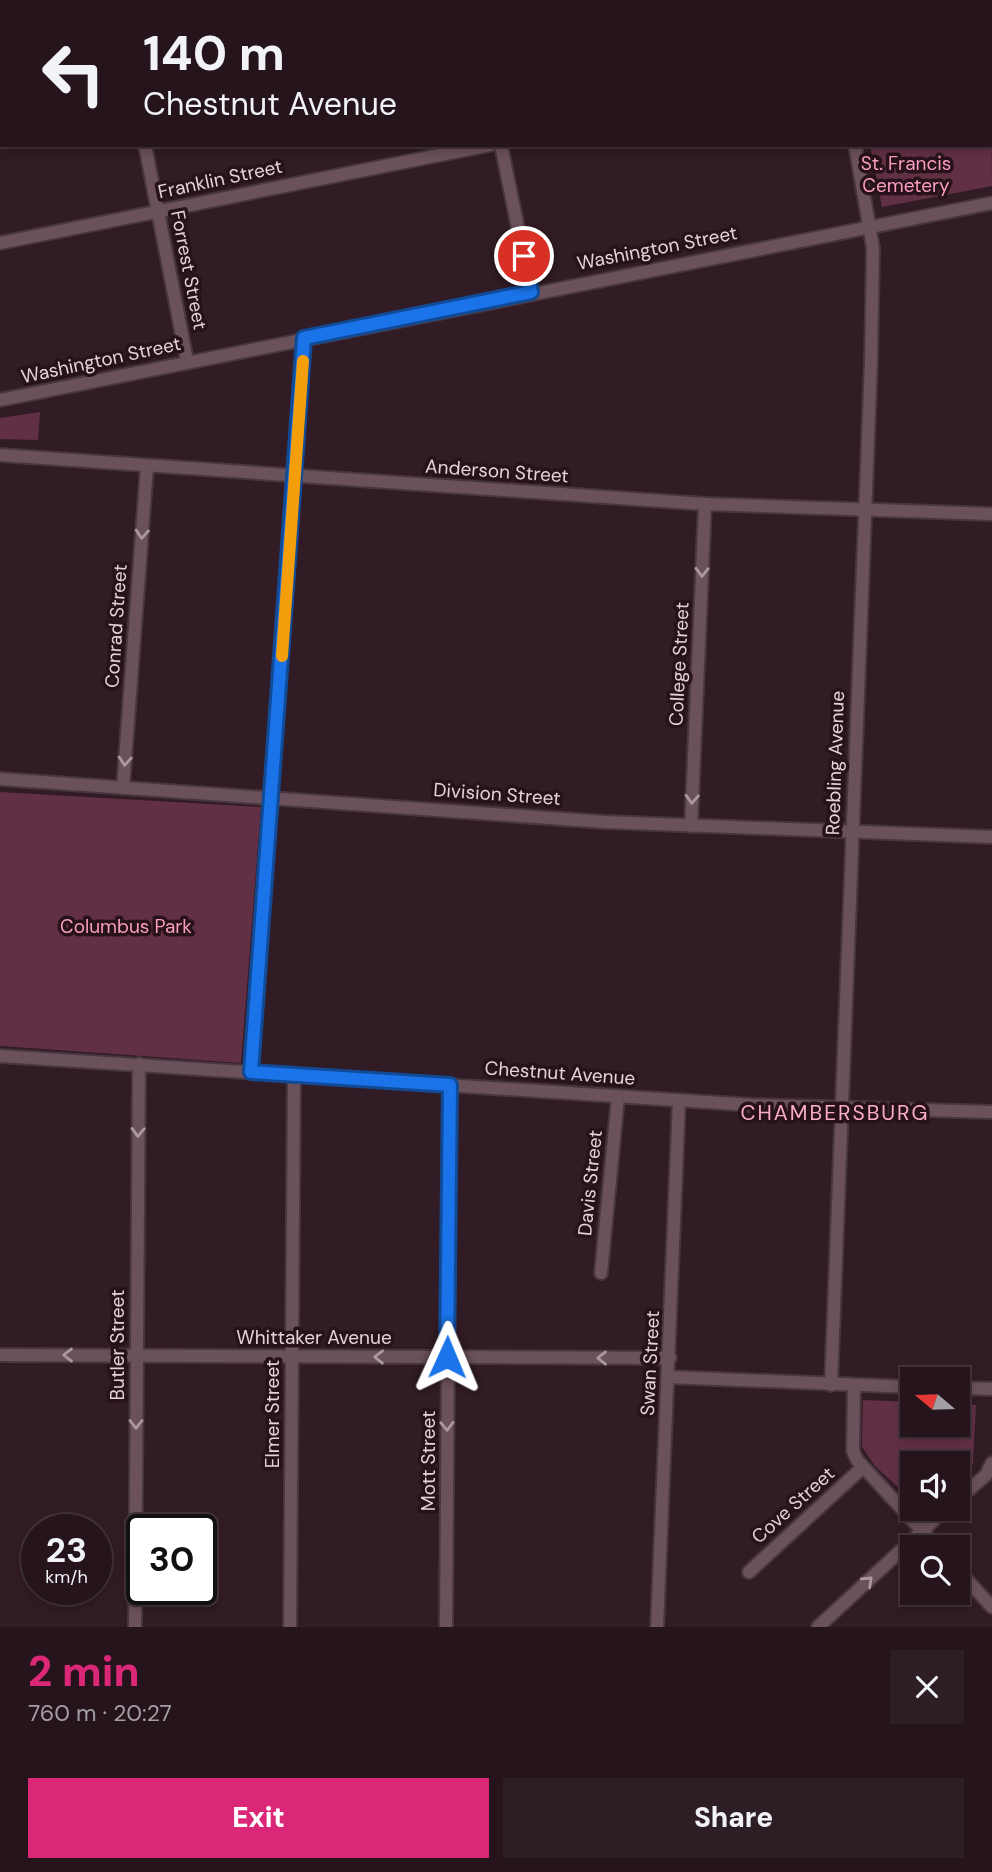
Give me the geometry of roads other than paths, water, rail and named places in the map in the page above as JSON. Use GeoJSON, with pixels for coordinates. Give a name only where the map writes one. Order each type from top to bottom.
{"type":"FeatureCollection","features":[{"type":"Feature","properties":{"kind":"street","name":"Forrest Street"},"geometry":{"type":"LineString","coordinates":[[145,147],[187,361]]}},
{"type":"Feature","properties":{"kind":"street","name":"Franklin Street"},"geometry":{"type":"LineString","coordinates":[[0,243],[480,147]]}},
{"type":"Feature","properties":{"kind":"street"},"geometry":{"type":"LineString","coordinates":[[501,147],[531,292]]}},
{"type":"Feature","properties":{"kind":"street","name":"Roebling Avenue"},"geometry":{"type":"LineString","coordinates":[[831,1385],[871,362],[871,225],[855,147]]}},
{"type":"Feature","properties":{"kind":"street","name":"Washington Street"},"geometry":{"type":"LineString","coordinates":[[0,400],[992,202]]}},
{"type":"Feature","properties":{"kind":"street"},"geometry":{"type":"LineString","coordinates":[[251,1072],[304,338]]}},
{"type":"Feature","properties":{"kind":"street","name":"Anderson Street"},"geometry":{"type":"LineString","coordinates":[[0,455],[705,504],[992,514]]}},
{"type":"Feature","properties":{"kind":"street","name":"Conrad Street"},"geometry":{"type":"LineString","coordinates":[[123,788],[147,466]]}},
{"type":"Feature","properties":{"kind":"street","name":"College Street"},"geometry":{"type":"LineString","coordinates":[[691,827],[705,504]]}},
{"type":"Feature","properties":{"kind":"street","name":"Division Street"},"geometry":{"type":"LineString","coordinates":[[0,779],[691,827],[992,836]]}},
{"type":"Feature","properties":{"kind":"street","name":"Chestnut Avenue"},"geometry":{"type":"LineString","coordinates":[[0,1056],[679,1101],[992,1112]]}},
{"type":"Feature","properties":{"kind":"street","name":"Butler Street"},"geometry":{"type":"LineString","coordinates":[[135,1627],[139,1064]]}},
{"type":"Feature","properties":{"kind":"street","name":"Elmer Street"},"geometry":{"type":"LineString","coordinates":[[290,1627],[293,1075]]}},
{"type":"Feature","properties":{"kind":"street","name":"Mott Street"},"geometry":{"type":"LineString","coordinates":[[446,1627],[450,1085]]}},
{"type":"Feature","properties":{"kind":"street","name":"Davis Street"},"geometry":{"type":"LineString","coordinates":[[601,1273],[618,1097]]}},
{"type":"Feature","properties":{"kind":"street","name":"Swan Street"},"geometry":{"type":"LineString","coordinates":[[657,1627],[679,1101]]}},
{"type":"Feature","properties":{"kind":"street","name":"Whittaker Avenue"},"geometry":{"type":"LineString","coordinates":[[0,1355],[670,1358]]}},
{"type":"Feature","properties":{"kind":"street"},"geometry":{"type":"LineString","coordinates":[[668,1377],[900,1387]]}},
{"type":"Feature","properties":{"kind":"street"},"geometry":{"type":"LineString","coordinates":[[855,1386],[853,1451],[863,1468],[926,1535]]}},
{"type":"Feature","properties":{"kind":"street"},"geometry":{"type":"LineString","coordinates":[[970,1388],[992,1389]]}},
{"type":"Feature","properties":{"kind":"street"},"geometry":{"type":"LineString","coordinates":[[970,1489],[986,1475],[992,1463]]}},
{"type":"Feature","properties":{"kind":"street","name":"Cove Street"},"geometry":{"type":"LineString","coordinates":[[749,1572],[863,1468]]}},
{"type":"Feature","properties":{"kind":"street"},"geometry":{"type":"LineString","coordinates":[[818,1627],[933,1521]]}},
{"type":"Feature","properties":{"kind":"street"},"geometry":{"type":"LineString","coordinates":[[970,1583],[992,1607]]}},
{"type":"Feature","properties":{"kind":"district","name":"CHAMBERSBURG"},"geometry":{"type":"Point","coordinates":[835,1113]}},
{"type":"Feature","properties":{"kind":"park label","name":"St. Francis Cemetery"},"geometry":{"type":"Point","coordinates":[906,174]}},
{"type":"Feature","properties":{"kind":"park label","name":"Columbus Park"},"geometry":{"type":"Point","coordinates":[126,926]}}]}
